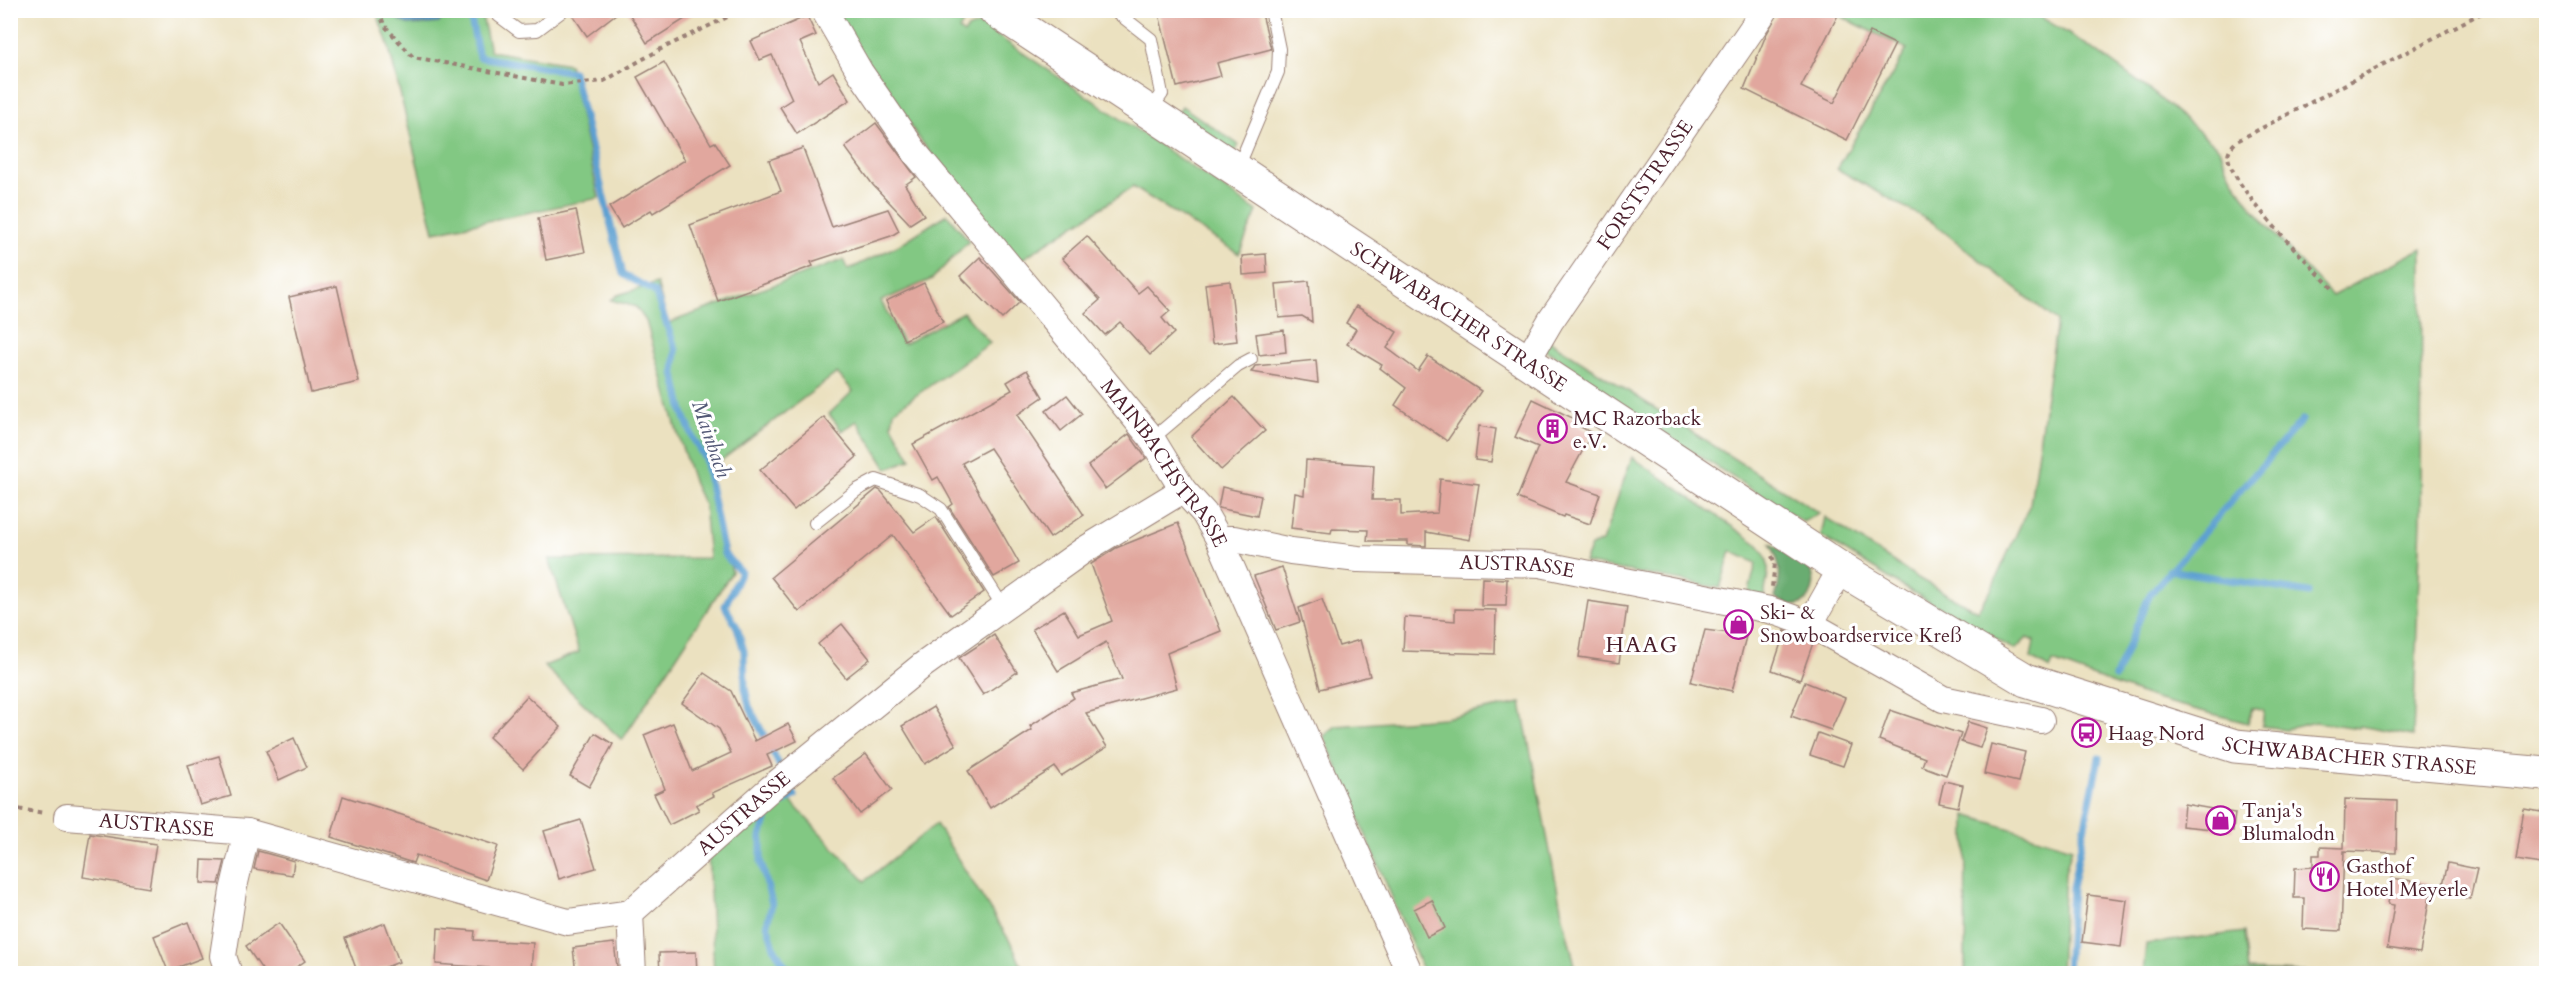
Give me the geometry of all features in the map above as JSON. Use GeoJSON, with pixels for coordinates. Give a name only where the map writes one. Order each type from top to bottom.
{"type":"FeatureCollection","features":[{"type":"Feature","properties":{"kind":"main road","name":"SCHWABACHER STRASSE"},"geometry":{"type":"LineString","coordinates":[[995,10],[1841,569],[2026,680],[2235,746],[2547,774]]}},
{"type":"Feature","properties":{"kind":"street","name":"MAINBACHSTRASSE"},"geometry":{"type":"LineString","coordinates":[[824,10],[860,72],[917,155],[1152,439],[1183,490],[1204,513],[1219,539],[1410,974]]}},
{"type":"Feature","properties":{"kind":"street","name":"FORSTSTRASSE"},"geometry":{"type":"LineString","coordinates":[[1527,361],[1551,320],[1765,10]]}},
{"type":"Feature","properties":{"kind":"street","name":"AUSTRASSE"},"geometry":{"type":"LineString","coordinates":[[67,817],[247,832],[568,922],[630,913],[771,788],[923,665],[1084,550],[1183,490]]}},
{"type":"Feature","properties":{"kind":"street","name":"AUSTRASSE"},"geometry":{"type":"LineString","coordinates":[[1219,539],[1234,539],[1291,551],[1358,559],[1540,564],[1770,610],[1810,624],[1943,699],[2041,720]]}},
{"type":"Feature","properties":{"kind":"street"},"geometry":{"type":"LineString","coordinates":[[1810,624],[1841,569]]}},
{"type":"Feature","properties":{"kind":"street"},"geometry":{"type":"LineString","coordinates":[[229,974],[223,956],[233,891],[247,832]]}},
{"type":"Feature","properties":{"kind":"street"},"geometry":{"type":"LineString","coordinates":[[630,913],[633,974]]}},
{"type":"Feature","properties":{"kind":"lane"},"geometry":{"type":"LineString","coordinates":[[497,10],[499,16],[519,31],[537,30],[561,12]]}},
{"type":"Feature","properties":{"kind":"lane"},"geometry":{"type":"LineString","coordinates":[[1114,10],[1151,39],[1162,94],[1149,113]]}},
{"type":"Feature","properties":{"kind":"lane"},"geometry":{"type":"LineString","coordinates":[[1236,171],[1278,72],[1279,49],[1271,10]]}},
{"type":"Feature","properties":{"kind":"lane"},"geometry":{"type":"LineString","coordinates":[[1152,439],[1238,366],[1251,359]]}},
{"type":"Feature","properties":{"kind":"lane"},"geometry":{"type":"LineString","coordinates":[[815,524],[857,490],[876,480],[894,484],[920,495],[941,509],[1004,608]]}},
{"type":"Feature","properties":{"kind":"path"},"geometry":{"type":"LineString","coordinates":[[379,10],[384,25],[413,57],[562,85],[604,81],[661,49],[742,10]]}},
{"type":"Feature","properties":{"kind":"path"},"geometry":{"type":"LineString","coordinates":[[2332,288],[2249,194],[2235,175],[2228,159],[2229,150],[2237,141],[2487,10]]}},
{"type":"Feature","properties":{"kind":"path"},"geometry":{"type":"LineString","coordinates":[[10,808],[67,817]]}},
{"type":"Feature","properties":{"kind":"green space"},"geometry":{"type":"Polygon","coordinates":[[[376,11],[481,11],[490,51],[569,64],[599,198],[434,232],[388,44],[376,11]]]}},
{"type":"Feature","properties":{"kind":"green space"},"geometry":{"type":"Polygon","coordinates":[[[836,11],[958,11],[966,18],[959,30],[964,34],[967,29],[980,24],[1257,211],[1239,254],[1133,187],[1016,263],[964,199],[874,77],[836,11]]]}},
{"type":"Feature","properties":{"kind":"green space"},"geometry":{"type":"Polygon","coordinates":[[[1830,11],[2031,11],[2090,47],[2151,91],[2221,150],[2227,167],[2252,206],[2268,227],[2332,296],[2422,248],[2421,520],[2413,736],[2360,726],[2359,728],[2315,722],[2286,729],[2262,726],[2264,711],[2252,708],[2248,723],[2155,699],[2053,662],[2050,669],[2031,658],[2034,641],[2027,638],[2015,650],[1900,585],[1821,536],[1825,517],[1918,578],[1977,611],[1990,592],[2030,504],[2057,321],[1933,223],[1837,169],[1907,49],[1830,11]]]}},
{"type":"Feature","properties":{"kind":"green space"},"geometry":{"type":"Polygon","coordinates":[[[1182,106],[1239,145],[1234,153],[1177,114],[1182,106]]]}},
{"type":"Feature","properties":{"kind":"green space"},"geometry":{"type":"Polygon","coordinates":[[[947,214],[969,241],[932,279],[881,301],[904,344],[963,312],[990,343],[894,411],[892,425],[911,459],[887,469],[857,421],[842,431],[829,414],[853,391],[837,373],[706,472],[732,572],[622,740],[544,666],[579,652],[549,559],[709,558],[704,505],[694,484],[679,438],[646,321],[636,307],[611,300],[618,295],[657,283],[668,323],[843,260],[848,270],[899,245],[947,214]]]}},
{"type":"Feature","properties":{"kind":"green space"},"geometry":{"type":"Polygon","coordinates":[[[1548,340],[1819,513],[1803,522],[1566,371],[1559,358],[1537,345],[1548,340]]]}},
{"type":"Feature","properties":{"kind":"green space"},"geometry":{"type":"Polygon","coordinates":[[[1632,457],[1756,543],[1768,563],[1768,577],[1763,601],[1748,596],[1756,563],[1731,551],[1720,588],[1584,563],[1591,546],[1602,542],[1632,457]]]}},
{"type":"Feature","properties":{"kind":"green space"},"geometry":{"type":"Polygon","coordinates":[[[1770,543],[1797,559],[1810,570],[1813,580],[1812,590],[1803,603],[1792,605],[1775,598],[1779,583],[1779,570],[1770,543]]]}},
{"type":"Feature","properties":{"kind":"green space"},"geometry":{"type":"Polygon","coordinates":[[[1521,703],[1562,913],[1577,973],[1424,973],[1324,736],[1336,726],[1444,718],[1521,703]]]}},
{"type":"Feature","properties":{"kind":"green space"},"geometry":{"type":"Polygon","coordinates":[[[781,791],[865,881],[936,824],[1013,946],[1024,973],[714,973],[708,851],[781,791]]]}},
{"type":"Feature","properties":{"kind":"green space"},"geometry":{"type":"Polygon","coordinates":[[[1966,815],[2072,848],[2065,872],[2060,973],[1965,973],[1966,815]]]}},
{"type":"Feature","properties":{"kind":"green space"},"geometry":{"type":"Polygon","coordinates":[[[2244,932],[2248,970],[2321,973],[2143,973],[2146,944],[2244,932]]]}},
{"type":"Feature","properties":{"kind":"water"},"geometry":{"type":"Polygon","coordinates":[[[392,11],[445,11],[439,23],[412,25],[400,21],[392,11]]]}},
{"type":"Feature","properties":{"kind":"building"},"geometry":{"type":"Polygon","coordinates":[[[569,10],[621,10],[587,36],[569,10]]]}},
{"type":"Feature","properties":{"kind":"building"},"geometry":{"type":"Polygon","coordinates":[[[627,10],[699,10],[647,43],[627,10]]]}},
{"type":"Feature","properties":{"kind":"building"},"geometry":{"type":"Polygon","coordinates":[[[1158,10],[1261,10],[1271,49],[1217,63],[1221,76],[1177,87],[1158,10]]]}},
{"type":"Feature","properties":{"kind":"building"},"geometry":{"type":"Polygon","coordinates":[[[1780,10],[1828,10],[1838,15],[1801,87],[1834,103],[1870,32],[1895,44],[1847,140],[1744,89],[1766,35],[1780,10]]]}},
{"type":"Feature","properties":{"kind":"building"},"geometry":{"type":"Polygon","coordinates":[[[807,16],[816,35],[800,42],[818,82],[833,72],[850,100],[797,134],[780,107],[792,99],[772,55],[760,60],[751,41],[807,16]]]}},
{"type":"Feature","properties":{"kind":"building"},"geometry":{"type":"Polygon","coordinates":[[[664,62],[711,144],[715,142],[730,165],[653,213],[651,210],[622,228],[609,207],[685,160],[637,77],[664,62]]]}},
{"type":"Feature","properties":{"kind":"building"},"geometry":{"type":"Polygon","coordinates":[[[876,123],[916,177],[905,185],[924,215],[910,224],[873,185],[845,147],[876,123]]]}},
{"type":"Feature","properties":{"kind":"building"},"geometry":{"type":"Polygon","coordinates":[[[803,148],[832,227],[888,209],[899,231],[891,236],[811,262],[813,266],[718,301],[690,225],[781,191],[769,160],[803,148]]]}},
{"type":"Feature","properties":{"kind":"building"},"geometry":{"type":"Polygon","coordinates":[[[576,210],[585,252],[546,260],[538,218],[576,210]]]}},
{"type":"Feature","properties":{"kind":"building"},"geometry":{"type":"Polygon","coordinates":[[[1087,236],[1138,293],[1147,286],[1170,311],[1162,318],[1174,333],[1150,355],[1120,322],[1105,335],[1085,313],[1100,300],[1062,258],[1087,236]]]}},
{"type":"Feature","properties":{"kind":"building"},"geometry":{"type":"Polygon","coordinates":[[[1266,254],[1267,273],[1243,275],[1242,256],[1266,254]]]}},
{"type":"Feature","properties":{"kind":"building"},"geometry":{"type":"Polygon","coordinates":[[[980,257],[1020,302],[1002,319],[960,276],[980,257]]]}},
{"type":"Feature","properties":{"kind":"building"},"geometry":{"type":"Polygon","coordinates":[[[1230,281],[1237,341],[1212,344],[1205,284],[1230,281]]]}},
{"type":"Feature","properties":{"kind":"building"},"geometry":{"type":"Polygon","coordinates":[[[1309,281],[1312,322],[1302,316],[1279,318],[1276,284],[1309,281]]]}},
{"type":"Feature","properties":{"kind":"building"},"geometry":{"type":"Polygon","coordinates":[[[924,283],[943,322],[904,340],[886,301],[924,283]]]}},
{"type":"Feature","properties":{"kind":"building"},"geometry":{"type":"Polygon","coordinates":[[[337,286],[359,382],[311,393],[289,297],[337,286]]]}},
{"type":"Feature","properties":{"kind":"building"},"geometry":{"type":"Polygon","coordinates":[[[1356,306],[1397,332],[1387,348],[1418,371],[1428,356],[1481,391],[1447,441],[1395,405],[1406,388],[1380,368],[1382,365],[1347,344],[1356,329],[1346,323],[1356,306]]]}},
{"type":"Feature","properties":{"kind":"building"},"geometry":{"type":"Polygon","coordinates":[[[1284,330],[1286,352],[1259,355],[1256,334],[1284,330]]]}},
{"type":"Feature","properties":{"kind":"building"},"geometry":{"type":"Polygon","coordinates":[[[1316,360],[1318,383],[1251,372],[1255,366],[1316,360]]]}},
{"type":"Feature","properties":{"kind":"building"},"geometry":{"type":"Polygon","coordinates":[[[1027,370],[1043,397],[1017,415],[1084,515],[1050,538],[990,448],[962,463],[1019,563],[994,577],[949,507],[953,504],[938,477],[933,480],[913,444],[1012,390],[1007,382],[1027,370]]]}},
{"type":"Feature","properties":{"kind":"building"},"geometry":{"type":"Polygon","coordinates":[[[1067,395],[1082,414],[1061,431],[1046,411],[1067,395]]]}},
{"type":"Feature","properties":{"kind":"building"},"geometry":{"type":"Polygon","coordinates":[[[1234,397],[1265,431],[1221,470],[1191,437],[1234,397]]]}},
{"type":"Feature","properties":{"kind":"building"},"geometry":{"type":"Polygon","coordinates":[[[1533,399],[1579,421],[1577,425],[1592,433],[1566,482],[1600,494],[1590,524],[1564,515],[1563,517],[1517,498],[1538,447],[1515,437],[1533,399]]]}},
{"type":"Feature","properties":{"kind":"building"},"geometry":{"type":"Polygon","coordinates":[[[824,417],[857,457],[794,510],[760,470],[824,417]]]}},
{"type":"Feature","properties":{"kind":"building"},"geometry":{"type":"Polygon","coordinates":[[[1479,426],[1496,429],[1491,462],[1475,460],[1479,426]]]}},
{"type":"Feature","properties":{"kind":"building"},"geometry":{"type":"Polygon","coordinates":[[[1129,434],[1146,458],[1105,489],[1088,466],[1129,434]]]}},
{"type":"Feature","properties":{"kind":"building"},"geometry":{"type":"Polygon","coordinates":[[[1306,460],[1374,465],[1372,500],[1401,500],[1401,515],[1437,513],[1440,479],[1479,484],[1470,540],[1426,532],[1426,546],[1408,545],[1408,541],[1367,541],[1368,530],[1332,529],[1331,533],[1291,528],[1295,493],[1304,495],[1306,460]]]}},
{"type":"Feature","properties":{"kind":"building"},"geometry":{"type":"Polygon","coordinates":[[[1222,487],[1261,496],[1257,516],[1218,508],[1222,487]]]}},
{"type":"Feature","properties":{"kind":"building"},"geometry":{"type":"Polygon","coordinates":[[[877,489],[914,532],[936,517],[984,592],[951,615],[893,535],[799,612],[771,577],[877,489]]]}},
{"type":"Feature","properties":{"kind":"building"},"geometry":{"type":"Polygon","coordinates":[[[1178,523],[1221,631],[1167,653],[1177,688],[1086,713],[1107,747],[1061,776],[1055,767],[990,808],[968,771],[1032,730],[1030,726],[1074,698],[1071,693],[1122,679],[1106,642],[1058,671],[1032,629],[1064,610],[1079,635],[1112,621],[1091,564],[1116,548],[1178,523]]]}},
{"type":"Feature","properties":{"kind":"building"},"geometry":{"type":"Polygon","coordinates":[[[1282,567],[1300,622],[1276,630],[1254,576],[1282,567]]]}},
{"type":"Feature","properties":{"kind":"building"},"geometry":{"type":"Polygon","coordinates":[[[1482,578],[1507,579],[1506,606],[1481,606],[1482,578]]]}},
{"type":"Feature","properties":{"kind":"building"},"geometry":{"type":"Polygon","coordinates":[[[1322,599],[1339,646],[1360,640],[1370,676],[1320,689],[1299,608],[1322,599]]]}},
{"type":"Feature","properties":{"kind":"building"},"geometry":{"type":"Polygon","coordinates":[[[1588,601],[1627,607],[1619,663],[1579,657],[1588,601]]]}},
{"type":"Feature","properties":{"kind":"building"},"geometry":{"type":"Polygon","coordinates":[[[1455,609],[1496,610],[1495,654],[1403,651],[1405,617],[1455,621],[1455,609]]]}},
{"type":"Feature","properties":{"kind":"building"},"geometry":{"type":"Polygon","coordinates":[[[1732,618],[1750,621],[1732,691],[1691,682],[1705,630],[1728,633],[1732,618]]]}},
{"type":"Feature","properties":{"kind":"building"},"geometry":{"type":"Polygon","coordinates":[[[842,624],[870,659],[846,678],[818,644],[842,624]]]}},
{"type":"Feature","properties":{"kind":"building"},"geometry":{"type":"Polygon","coordinates":[[[1785,631],[1813,643],[1800,680],[1772,670],[1785,631]]]}},
{"type":"Feature","properties":{"kind":"building"},"geometry":{"type":"Polygon","coordinates":[[[994,635],[1017,672],[983,695],[959,658],[994,635]]]}},
{"type":"Feature","properties":{"kind":"building"},"geometry":{"type":"Polygon","coordinates":[[[704,673],[731,691],[755,741],[788,724],[797,741],[767,755],[772,766],[712,793],[714,796],[696,805],[699,810],[669,825],[654,794],[665,789],[644,735],[673,723],[692,771],[731,753],[719,729],[682,703],[704,673]]]}},
{"type":"Feature","properties":{"kind":"building"},"geometry":{"type":"Polygon","coordinates":[[[1805,682],[1845,698],[1831,730],[1791,716],[1805,682]]]}},
{"type":"Feature","properties":{"kind":"building"},"geometry":{"type":"Polygon","coordinates":[[[527,696],[561,727],[523,769],[489,737],[527,696]]]}},
{"type":"Feature","properties":{"kind":"building"},"geometry":{"type":"Polygon","coordinates":[[[933,707],[956,745],[925,764],[902,726],[933,707]]]}},
{"type":"Feature","properties":{"kind":"building"},"geometry":{"type":"Polygon","coordinates":[[[1890,710],[1961,734],[1946,775],[1922,766],[1925,758],[1879,740],[1890,710]]]}},
{"type":"Feature","properties":{"kind":"building"},"geometry":{"type":"Polygon","coordinates":[[[1968,722],[1987,728],[1980,748],[1961,742],[1968,722]]]}},
{"type":"Feature","properties":{"kind":"building"},"geometry":{"type":"Polygon","coordinates":[[[595,733],[613,744],[589,787],[570,776],[595,733]]]}},
{"type":"Feature","properties":{"kind":"building"},"geometry":{"type":"Polygon","coordinates":[[[1818,733],[1851,745],[1843,766],[1810,755],[1818,733]]]}},
{"type":"Feature","properties":{"kind":"building"},"geometry":{"type":"Polygon","coordinates":[[[294,738],[307,767],[279,780],[266,751],[294,738]]]}},
{"type":"Feature","properties":{"kind":"building"},"geometry":{"type":"Polygon","coordinates":[[[1991,744],[2025,752],[2018,782],[1984,774],[1991,744]]]}},
{"type":"Feature","properties":{"kind":"building"},"geometry":{"type":"Polygon","coordinates":[[[866,754],[892,790],[860,814],[833,778],[866,754]]]}},
{"type":"Feature","properties":{"kind":"building"},"geometry":{"type":"Polygon","coordinates":[[[219,756],[231,796],[200,805],[188,765],[219,756]]]}},
{"type":"Feature","properties":{"kind":"building"},"geometry":{"type":"Polygon","coordinates":[[[1944,781],[1963,785],[1958,807],[1939,803],[1944,781]]]}},
{"type":"Feature","properties":{"kind":"building"},"geometry":{"type":"Polygon","coordinates":[[[343,796],[498,846],[486,880],[416,855],[413,863],[331,837],[343,796]]]}},
{"type":"Feature","properties":{"kind":"building"},"geometry":{"type":"Polygon","coordinates":[[[2345,799],[2397,801],[2396,853],[2344,851],[2341,931],[2303,929],[2304,898],[2294,898],[2295,868],[2313,867],[2313,855],[2320,855],[2320,847],[2344,848],[2345,799]]]}},
{"type":"Feature","properties":{"kind":"building"},"geometry":{"type":"Polygon","coordinates":[[[2184,804],[2235,813],[2233,831],[2182,826],[2184,804]]]}},
{"type":"Feature","properties":{"kind":"building"},"geometry":{"type":"Polygon","coordinates":[[[2524,809],[2547,813],[2547,865],[2516,860],[2524,809]]]}},
{"type":"Feature","properties":{"kind":"building"},"geometry":{"type":"Polygon","coordinates":[[[581,820],[596,868],[559,879],[544,831],[581,820]]]}},
{"type":"Feature","properties":{"kind":"building"},"geometry":{"type":"Polygon","coordinates":[[[90,834],[156,844],[149,888],[83,877],[90,834]]]}},
{"type":"Feature","properties":{"kind":"building"},"geometry":{"type":"Polygon","coordinates":[[[258,851],[294,861],[292,875],[254,869],[258,851]]]}},
{"type":"Feature","properties":{"kind":"building"},"geometry":{"type":"Polygon","coordinates":[[[202,860],[225,861],[219,884],[201,883],[202,860]]]}},
{"type":"Feature","properties":{"kind":"building"},"geometry":{"type":"Polygon","coordinates":[[[2448,863],[2477,869],[2470,899],[2441,893],[2448,863]]]}},
{"type":"Feature","properties":{"kind":"building"},"geometry":{"type":"Polygon","coordinates":[[[2392,878],[2432,884],[2420,953],[2387,948],[2394,905],[2388,904],[2392,878]]]}},
{"type":"Feature","properties":{"kind":"building"},"geometry":{"type":"Polygon","coordinates":[[[2088,895],[2127,900],[2121,947],[2082,942],[2088,895]]]}},
{"type":"Feature","properties":{"kind":"building"},"geometry":{"type":"Polygon","coordinates":[[[1432,900],[1445,928],[1427,937],[1414,909],[1432,900]]]}},
{"type":"Feature","properties":{"kind":"building"},"geometry":{"type":"Polygon","coordinates":[[[188,922],[202,958],[168,971],[154,936],[188,922]]]}},
{"type":"Feature","properties":{"kind":"building"},"geometry":{"type":"Polygon","coordinates":[[[279,923],[305,961],[286,974],[265,974],[246,946],[279,923]]]}},
{"type":"Feature","properties":{"kind":"building"},"geometry":{"type":"Polygon","coordinates":[[[385,923],[399,962],[368,974],[358,974],[345,938],[385,923]]]}},
{"type":"Feature","properties":{"kind":"building"},"geometry":{"type":"Polygon","coordinates":[[[438,928],[475,931],[474,940],[533,943],[531,971],[489,974],[489,968],[436,964],[438,928]]]}},
{"type":"Feature","properties":{"kind":"building"},"geometry":{"type":"Polygon","coordinates":[[[614,943],[618,974],[576,974],[573,948],[614,943]]]}},
{"type":"Feature","properties":{"kind":"building"},"geometry":{"type":"Polygon","coordinates":[[[696,952],[697,974],[660,974],[659,953],[696,952]]]}},
{"type":"Feature","properties":{"kind":"waterway","name":"Mainbach"},"geometry":{"type":"LineString","coordinates":[[469,10],[479,57],[573,72],[623,274],[655,292],[676,350],[674,372],[683,412],[693,438],[705,459],[724,554],[741,572],[725,606],[737,627],[744,651],[745,688],[749,706],[795,796],[769,810],[761,837],[761,862],[772,904],[767,924],[775,950],[791,974]]}},
{"type":"Feature","properties":{"kind":"waterway"},"geometry":{"type":"LineString","coordinates":[[2115,677],[2150,594],[2302,420]]}},
{"type":"Feature","properties":{"kind":"waterway"},"geometry":{"type":"LineString","coordinates":[[2169,570],[2309,593]]}},
{"type":"Feature","properties":{"kind":"waterway"},"geometry":{"type":"LineString","coordinates":[[2067,974],[2072,888],[2099,758]]}},
{"type":"Feature","properties":{"kind":"place","name":"MC Razorback e.V."},"geometry":{"type":"Point","coordinates":[1552,429]}},
{"type":"Feature","properties":{"kind":"place","name":"Ski- & Snowboardservice Kreß"},"geometry":{"type":"Point","coordinates":[1739,624]}},
{"type":"Feature","properties":{"kind":"place","name":"Haag Nord"},"geometry":{"type":"Point","coordinates":[2087,733]}},
{"type":"Feature","properties":{"kind":"place","name":"Tanja's Blumalodn"},"geometry":{"type":"Point","coordinates":[2221,821]}},
{"type":"Feature","properties":{"kind":"place","name":"Gasthof Hotel Meyerle"},"geometry":{"type":"Point","coordinates":[2325,877]}},
{"type":"Feature","properties":{"kind":"district","name":"HAAG"},"geometry":{"type":"Point","coordinates":[1642,645]}}]}
